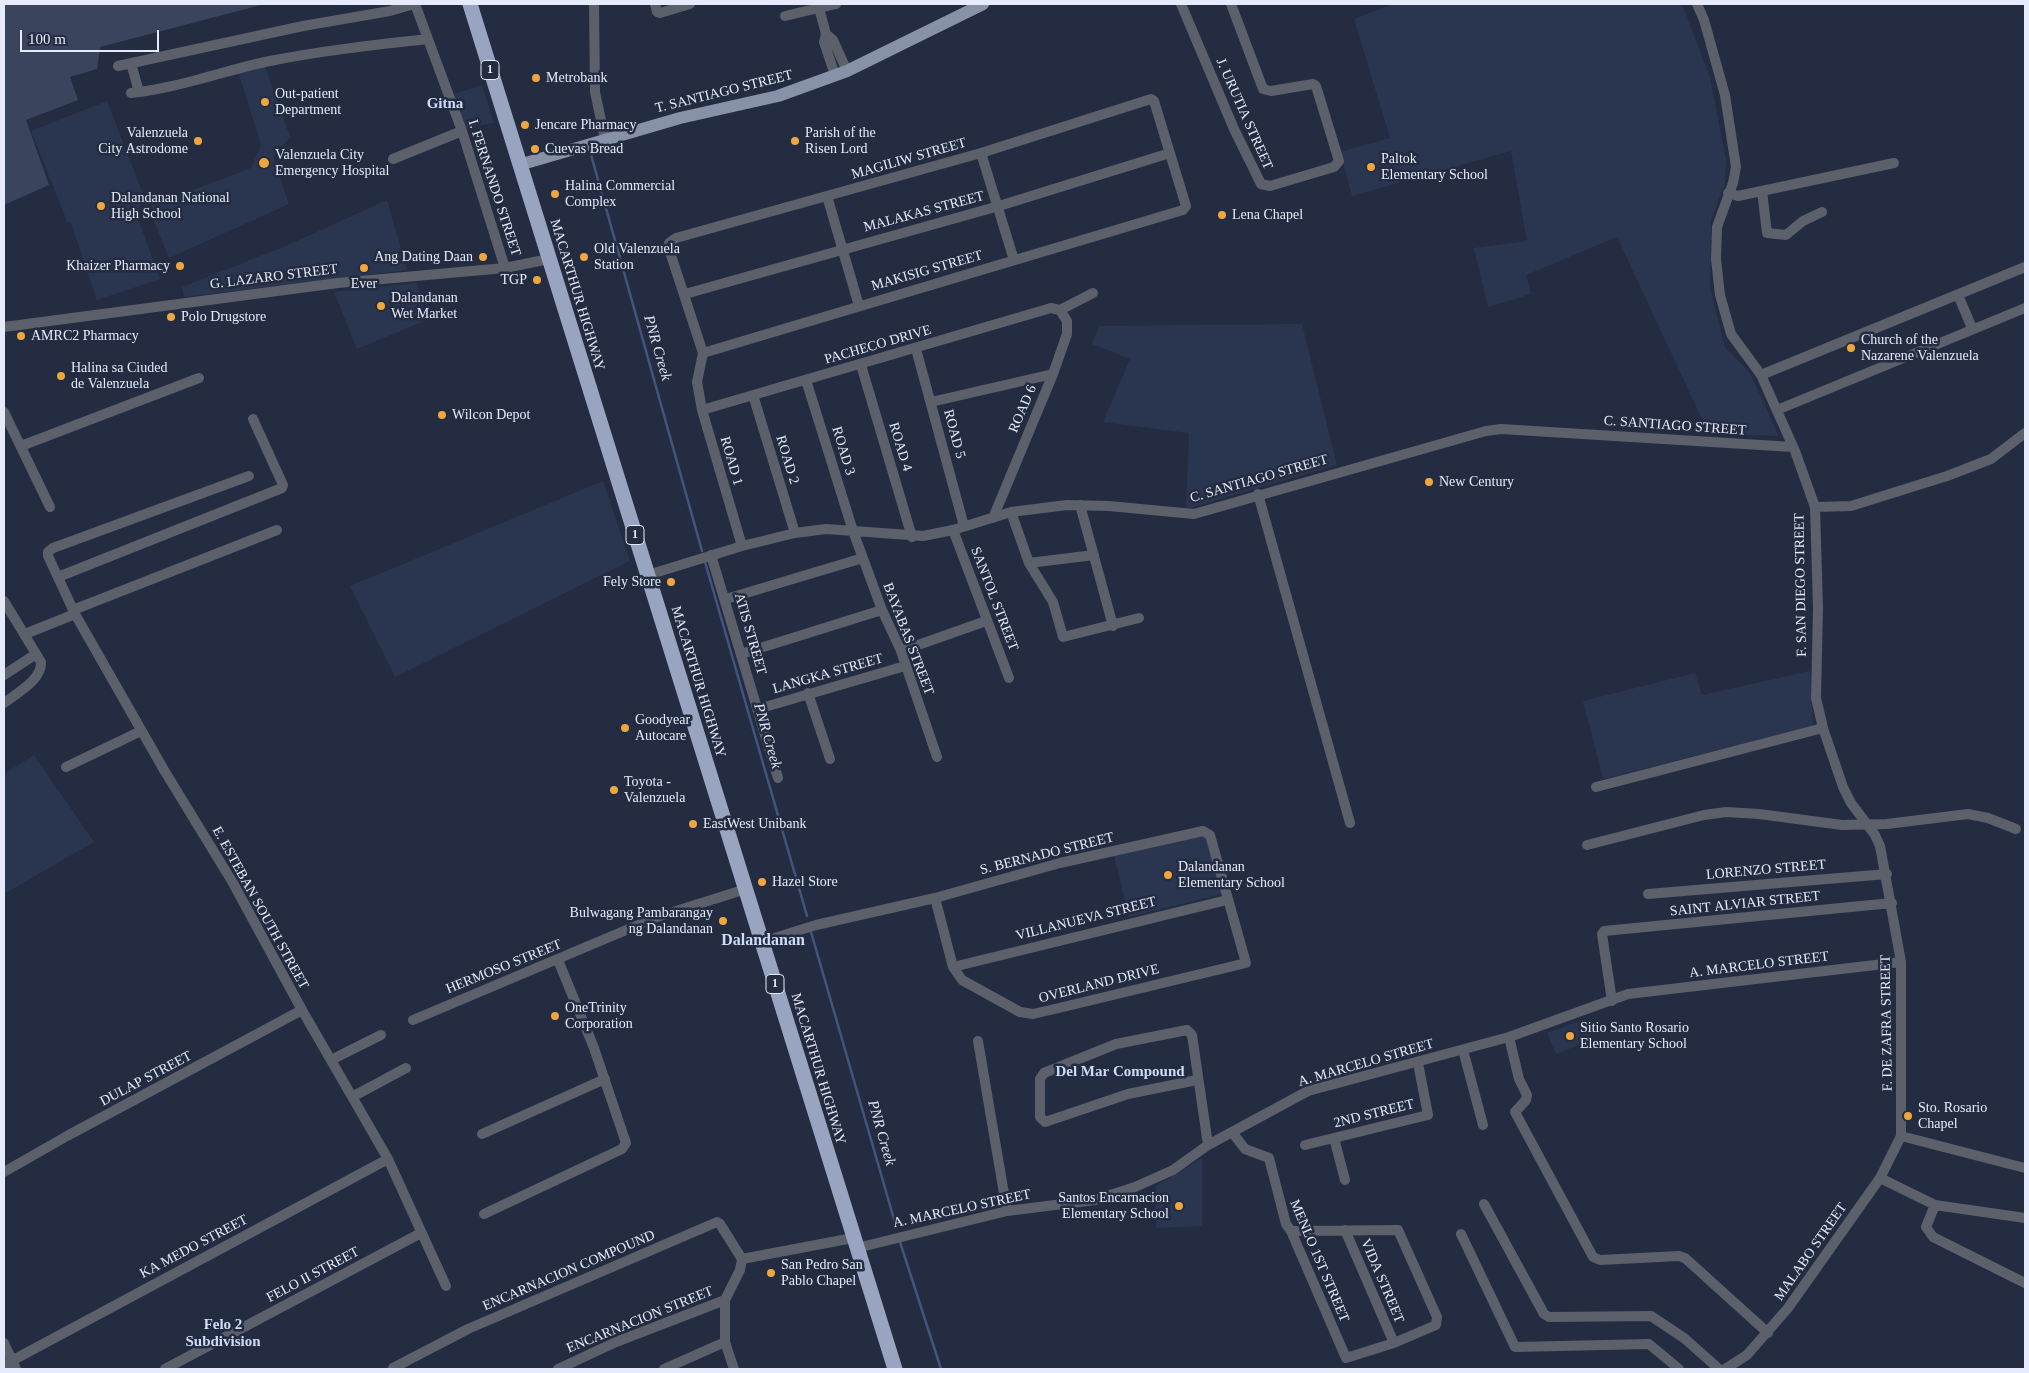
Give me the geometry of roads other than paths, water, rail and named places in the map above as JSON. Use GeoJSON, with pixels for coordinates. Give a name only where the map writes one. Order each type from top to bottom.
{"type":"FeatureCollection","features":[{"type":"Feature","properties":{"kind":"highway","name":"MACARTHUR HIGHWAY"},"geometry":{"type":"LineString","coordinates":[[470,4],[895,1369]]}},
{"type":"Feature","properties":{"kind":"main road","name":"T. SANTIAGO STREET"},"geometry":{"type":"LineString","coordinates":[[519,165],[680,118],[778,96],[841,73],[983,4]]}},
{"type":"Feature","properties":{"kind":"street","name":"I. FERNANDO STREET"},"geometry":{"type":"LineString","coordinates":[[415,4],[462,130],[505,268]]}},
{"type":"Feature","properties":{"kind":"street"},"geometry":{"type":"LineString","coordinates":[[118,66],[303,26],[390,11],[415,4]]}},
{"type":"Feature","properties":{"kind":"street"},"geometry":{"type":"LineString","coordinates":[[594,4],[595,92],[605,139]]}},
{"type":"Feature","properties":{"kind":"street"},"geometry":{"type":"LineString","coordinates":[[655,4],[657,12],[660,13],[690,4]]}},
{"type":"Feature","properties":{"kind":"street"},"geometry":{"type":"LineString","coordinates":[[785,16],[836,4]]}},
{"type":"Feature","properties":{"kind":"street","name":"J. URUTIA STREET"},"geometry":{"type":"LineString","coordinates":[[1181,4],[1261,184],[1270,186],[1334,167],[1339,161],[1316,86],[1313,84],[1271,91],[1263,89],[1231,4]]}},
{"type":"Feature","properties":{"kind":"street","name":"F. SAN DIEGO STREET"},"geometry":{"type":"LineString","coordinates":[[1697,4],[1704,20],[1729,118],[1736,167],[1717,227],[1718,285],[1731,334],[1761,375],[1793,447],[1815,507],[1818,608],[1816,698],[1823,728],[1843,787],[1851,803],[1868,826]]}},
{"type":"Feature","properties":{"kind":"street"},"geometry":{"type":"LineString","coordinates":[[819,8],[826,34],[824,42],[841,73]]}},
{"type":"Feature","properties":{"kind":"street"},"geometry":{"type":"LineString","coordinates":[[130,63],[135,93],[264,62],[336,49],[428,39]]}},
{"type":"Feature","properties":{"kind":"street","name":"MAGILIW STREET"},"geometry":{"type":"LineString","coordinates":[[685,294],[669,250],[669,243],[676,238],[981,153],[1151,99],[1154,101],[1170,153]]}},
{"type":"Feature","properties":{"kind":"street"},"geometry":{"type":"LineString","coordinates":[[393,160],[462,130]]}},
{"type":"Feature","properties":{"kind":"street"},"geometry":{"type":"LineString","coordinates":[[981,153],[999,206],[1014,260]]}},
{"type":"Feature","properties":{"kind":"street","name":"MAKISIG STREET"},"geometry":{"type":"LineString","coordinates":[[703,353],[1184,210],[1186,206],[1170,153]]}},
{"type":"Feature","properties":{"kind":"street","name":"MALAKAS STREET"},"geometry":{"type":"LineString","coordinates":[[685,294],[999,206],[1170,153]]}},
{"type":"Feature","properties":{"kind":"street"},"geometry":{"type":"LineString","coordinates":[[1728,194],[1738,196],[1894,163]]}},
{"type":"Feature","properties":{"kind":"street"},"geometry":{"type":"LineString","coordinates":[[1762,191],[1768,233],[1786,235],[1803,221],[1822,212]]}},
{"type":"Feature","properties":{"kind":"street"},"geometry":{"type":"LineString","coordinates":[[827,196],[859,306]]}},
{"type":"Feature","properties":{"kind":"street","name":"G. LAZARO STREET"},"geometry":{"type":"LineString","coordinates":[[4,327],[338,283],[505,268],[549,259]]}},
{"type":"Feature","properties":{"kind":"street"},"geometry":{"type":"LineString","coordinates":[[1761,375],[2025,267]]}},
{"type":"Feature","properties":{"kind":"street"},"geometry":{"type":"LineString","coordinates":[[1060,310],[1093,293]]}},
{"type":"Feature","properties":{"kind":"street"},"geometry":{"type":"LineString","coordinates":[[685,294],[703,353]]}},
{"type":"Feature","properties":{"kind":"street"},"geometry":{"type":"LineString","coordinates":[[1958,295],[1972,328]]}},
{"type":"Feature","properties":{"kind":"street","name":"PACHECO DRIVE"},"geometry":{"type":"LineString","coordinates":[[702,410],[1051,308],[1060,310]]}},
{"type":"Feature","properties":{"kind":"street"},"geometry":{"type":"LineString","coordinates":[[1777,410],[1972,328],[2025,308]]}},
{"type":"Feature","properties":{"kind":"street","name":"ROAD 6"},"geometry":{"type":"LineString","coordinates":[[992,518],[1053,374],[1067,334],[1067,321],[1060,310]]}},
{"type":"Feature","properties":{"kind":"street","name":"ROAD 5"},"geometry":{"type":"LineString","coordinates":[[916,349],[964,526]]}},
{"type":"Feature","properties":{"kind":"street","name":"ROAD 1"},"geometry":{"type":"LineString","coordinates":[[703,353],[697,382],[702,410],[742,546]]}},
{"type":"Feature","properties":{"kind":"street","name":"ROAD 4"},"geometry":{"type":"LineString","coordinates":[[861,365],[912,537]]}},
{"type":"Feature","properties":{"kind":"street"},"geometry":{"type":"LineString","coordinates":[[931,402],[1053,374]]}},
{"type":"Feature","properties":{"kind":"street"},"geometry":{"type":"LineString","coordinates":[[21,446],[199,378]]}},
{"type":"Feature","properties":{"kind":"street","name":"ROAD 3"},"geometry":{"type":"LineString","coordinates":[[806,380],[853,531]]}},
{"type":"Feature","properties":{"kind":"street","name":"ROAD 2"},"geometry":{"type":"LineString","coordinates":[[753,395],[795,533]]}},
{"type":"Feature","properties":{"kind":"street"},"geometry":{"type":"LineString","coordinates":[[4,412],[50,507]]}},
{"type":"Feature","properties":{"kind":"street"},"geometry":{"type":"LineString","coordinates":[[58,577],[282,488],[283,485],[253,419]]}},
{"type":"Feature","properties":{"kind":"street","name":"C. SANTIAGO STREET"},"geometry":{"type":"LineString","coordinates":[[648,575],[742,546],[795,533],[826,529],[912,537],[953,530],[1011,512],[1042,506],[1080,505],[1194,514],[1258,494],[1486,431],[1501,429],[1793,447]]}},
{"type":"Feature","properties":{"kind":"street"},"geometry":{"type":"LineString","coordinates":[[1815,507],[1851,506],[1947,476],[1991,459],[2025,433]]}},
{"type":"Feature","properties":{"kind":"street","name":"E. ESTEBAN SOUTH STREET"},"geometry":{"type":"LineString","coordinates":[[250,476],[52,548],[48,556],[74,612],[141,731],[233,883],[330,1060],[388,1159],[446,1286]]}},
{"type":"Feature","properties":{"kind":"street"},"geometry":{"type":"LineString","coordinates":[[1258,494],[1350,823]]}},
{"type":"Feature","properties":{"kind":"street"},"geometry":{"type":"LineString","coordinates":[[1080,505],[1113,626]]}},
{"type":"Feature","properties":{"kind":"street"},"geometry":{"type":"LineString","coordinates":[[1011,512],[1029,563],[1053,602],[1064,637],[1140,618]]}},
{"type":"Feature","properties":{"kind":"street"},"geometry":{"type":"LineString","coordinates":[[25,634],[74,612],[278,530]]}},
{"type":"Feature","properties":{"kind":"street","name":"SANTOL STREET"},"geometry":{"type":"LineString","coordinates":[[953,530],[1009,678]]}},
{"type":"Feature","properties":{"kind":"street","name":"BAYABAS STREET"},"geometry":{"type":"LineString","coordinates":[[853,531],[882,610],[901,651],[937,756]]}},
{"type":"Feature","properties":{"kind":"street","name":"ATIS STREET"},"geometry":{"type":"LineString","coordinates":[[711,555],[726,599],[778,778]]}},
{"type":"Feature","properties":{"kind":"street"},"geometry":{"type":"LineString","coordinates":[[1029,563],[1094,555]]}},
{"type":"Feature","properties":{"kind":"street"},"geometry":{"type":"LineString","coordinates":[[726,599],[863,558]]}},
{"type":"Feature","properties":{"kind":"street"},"geometry":{"type":"LineString","coordinates":[[4,703],[37,676],[41,668],[38,658],[25,634],[6,608]]}},
{"type":"Feature","properties":{"kind":"street"},"geometry":{"type":"LineString","coordinates":[[741,654],[882,610]]}},
{"type":"Feature","properties":{"kind":"street"},"geometry":{"type":"LineString","coordinates":[[901,651],[986,621]]}},
{"type":"Feature","properties":{"kind":"street"},"geometry":{"type":"LineString","coordinates":[[4,675],[38,658]]}},
{"type":"Feature","properties":{"kind":"street","name":"LANGKA STREET"},"geometry":{"type":"LineString","coordinates":[[758,709],[905,666]]}},
{"type":"Feature","properties":{"kind":"street"},"geometry":{"type":"LineString","coordinates":[[808,693],[830,759]]}},
{"type":"Feature","properties":{"kind":"street"},"geometry":{"type":"LineString","coordinates":[[1596,787],[1823,728]]}},
{"type":"Feature","properties":{"kind":"street"},"geometry":{"type":"LineString","coordinates":[[66,767],[141,731]]}},
{"type":"Feature","properties":{"kind":"street"},"geometry":{"type":"LineString","coordinates":[[1587,845],[1704,815],[1726,812],[1759,814],[1842,826],[1868,826],[1968,814],[1988,818],[2016,828]]}},
{"type":"Feature","properties":{"kind":"street","name":"F. DE ZAFRA STREET"},"geometry":{"type":"LineString","coordinates":[[1868,826],[1880,846],[1887,874],[1901,962],[1902,1136]]}},
{"type":"Feature","properties":{"kind":"street","name":"S. BERNADO STREET"},"geometry":{"type":"LineString","coordinates":[[762,942],[816,925],[935,898],[1060,863],[1203,831],[1210,835],[1246,962]]}},
{"type":"Feature","properties":{"kind":"street","name":"LORENZO STREET"},"geometry":{"type":"LineString","coordinates":[[1648,894],[1887,874]]}},
{"type":"Feature","properties":{"kind":"street","name":"HERMOSO STREET"},"geometry":{"type":"LineString","coordinates":[[413,1020],[657,917],[746,889]]}},
{"type":"Feature","properties":{"kind":"street","name":"OVERLAND DRIVE"},"geometry":{"type":"LineString","coordinates":[[935,898],[953,967],[962,980],[984,994],[1020,1012],[1033,1014],[1246,962]]}},
{"type":"Feature","properties":{"kind":"street","name":"VILLANUEVA STREET"},"geometry":{"type":"LineString","coordinates":[[953,967],[1127,922],[1227,900]]}},
{"type":"Feature","properties":{"kind":"street","name":"SAINT ALVIAR STREET"},"geometry":{"type":"LineString","coordinates":[[1612,1000],[1602,934],[1604,932],[1892,903]]}},
{"type":"Feature","properties":{"kind":"street"},"geometry":{"type":"LineString","coordinates":[[484,1214],[622,1149],[626,1143],[604,1079],[558,960]]}},
{"type":"Feature","properties":{"kind":"street","name":"A. MARCELO STREET"},"geometry":{"type":"LineString","coordinates":[[855,1243],[1007,1211],[1095,1200],[1136,1187],[1173,1170],[1208,1145],[1308,1092],[1509,1037],[1628,994],[1901,962]]}},
{"type":"Feature","properties":{"kind":"street","name":"DULAP STREET"},"geometry":{"type":"LineString","coordinates":[[4,1172],[66,1136],[302,1010]]}},
{"type":"Feature","properties":{"kind":"street"},"geometry":{"type":"LineString","coordinates":[[1198,1080],[1128,1094],[1045,1122],[1040,1117],[1040,1079],[1044,1073],[1116,1044],[1188,1030],[1192,1035],[1208,1145]]}},
{"type":"Feature","properties":{"kind":"street"},"geometry":{"type":"LineString","coordinates":[[330,1060],[381,1035]]}},
{"type":"Feature","properties":{"kind":"street"},"geometry":{"type":"LineString","coordinates":[[1509,1037],[1520,1079],[1527,1095],[1526,1100],[1514,1112],[1593,1257],[1600,1260],[1679,1256],[1685,1258],[1768,1333]]}},
{"type":"Feature","properties":{"kind":"street"},"geometry":{"type":"LineString","coordinates":[[978,1041],[1007,1211]]}},
{"type":"Feature","properties":{"kind":"street"},"geometry":{"type":"LineString","coordinates":[[1463,1050],[1483,1124]]}},
{"type":"Feature","properties":{"kind":"street","name":"2ND STREET"},"geometry":{"type":"LineString","coordinates":[[1305,1145],[1428,1115],[1418,1063]]}},
{"type":"Feature","properties":{"kind":"street"},"geometry":{"type":"LineString","coordinates":[[352,1097],[406,1068]]}},
{"type":"Feature","properties":{"kind":"street"},"geometry":{"type":"LineString","coordinates":[[482,1134],[604,1079]]}},
{"type":"Feature","properties":{"kind":"street","name":"MENLO 1ST STREET"},"geometry":{"type":"LineString","coordinates":[[1232,1132],[1245,1149],[1269,1158],[1283,1216],[1345,1356],[1349,1358],[1394,1343]]}},
{"type":"Feature","properties":{"kind":"street"},"geometry":{"type":"LineString","coordinates":[[1902,1136],[2025,1168]]}},
{"type":"Feature","properties":{"kind":"street","name":"MALABO STREET"},"geometry":{"type":"LineString","coordinates":[[1725,1369],[1747,1355],[1768,1333],[1836,1242],[1880,1178],[1902,1136]]}},
{"type":"Feature","properties":{"kind":"street"},"geometry":{"type":"LineString","coordinates":[[1334,1138],[1346,1180]]}},
{"type":"Feature","properties":{"kind":"street","name":"KA MEDO STREET"},"geometry":{"type":"LineString","coordinates":[[11,1365],[388,1159]]}},
{"type":"Feature","properties":{"kind":"street"},"geometry":{"type":"LineString","coordinates":[[1880,1178],[1935,1205],[2025,1218]]}},
{"type":"Feature","properties":{"kind":"street"},"geometry":{"type":"LineString","coordinates":[[1484,1204],[1544,1314],[1548,1317],[1651,1316],[1684,1338],[1719,1369]]}},
{"type":"Feature","properties":{"kind":"street"},"geometry":{"type":"LineString","coordinates":[[1935,1205],[1926,1227],[1933,1237],[2025,1283]]}},
{"type":"Feature","properties":{"kind":"street","name":"ENCARNACION COMPOUND"},"geometry":{"type":"LineString","coordinates":[[393,1368],[468,1329],[717,1222],[742,1259]]}},
{"type":"Feature","properties":{"kind":"street","name":"VIDA STREET"},"geometry":{"type":"LineString","coordinates":[[1345,1230],[1394,1343]]}},
{"type":"Feature","properties":{"kind":"street"},"geometry":{"type":"LineString","coordinates":[[1291,1231],[1398,1230],[1401,1233],[1437,1317],[1436,1325],[1394,1343]]}},
{"type":"Feature","properties":{"kind":"street","name":"FELO II STREET"},"geometry":{"type":"LineString","coordinates":[[165,1369],[421,1232]]}},
{"type":"Feature","properties":{"kind":"street"},"geometry":{"type":"LineString","coordinates":[[1461,1234],[1515,1347],[1648,1344],[1678,1369]]}},
{"type":"Feature","properties":{"kind":"street"},"geometry":{"type":"LineString","coordinates":[[742,1259],[855,1243]]}},
{"type":"Feature","properties":{"kind":"street","name":"ENCARNACION STREET"},"geometry":{"type":"LineString","coordinates":[[558,1369],[616,1342],[724,1300],[740,1270],[742,1259]]}},
{"type":"Feature","properties":{"kind":"street"},"geometry":{"type":"LineString","coordinates":[[724,1300],[724,1342],[734,1369]]}},
{"type":"Feature","properties":{"kind":"street"},"geometry":{"type":"LineString","coordinates":[[664,1369],[724,1342]]}},
{"type":"Feature","properties":{"kind":"street"},"geometry":{"type":"LineString","coordinates":[[4,1343],[11,1365]]}},
{"type":"Feature","properties":{"kind":"waterway","name":"PNR Creek"},"geometry":{"type":"LineString","coordinates":[[590,151],[702,551]]}},
{"type":"Feature","properties":{"kind":"waterway","name":"PNR Creek"},"geometry":{"type":"LineString","coordinates":[[705,562],[807,916]]}},
{"type":"Feature","properties":{"kind":"waterway","name":"PNR Creek"},"geometry":{"type":"LineString","coordinates":[[811,932],[896,1226]]}},
{"type":"Feature","properties":{"kind":"waterway","name":"PNR Creek"},"geometry":{"type":"LineString","coordinates":[[900,1242],[941,1369]]}},
{"type":"Feature","properties":{"kind":"place","name":"Metrobank"},"geometry":{"type":"Point","coordinates":[536,78]}},
{"type":"Feature","properties":{"kind":"place","name":"Out-patient Department"},"geometry":{"type":"Point","coordinates":[265,102]}},
{"type":"Feature","properties":{"kind":"place","name":"Jencare Pharmacy"},"geometry":{"type":"Point","coordinates":[525,125]}},
{"type":"Feature","properties":{"kind":"place","name":"Valenzuela City Astrodome"},"geometry":{"type":"Point","coordinates":[198,141]}},
{"type":"Feature","properties":{"kind":"place","name":"Parish of the Risen Lord"},"geometry":{"type":"Point","coordinates":[795,141]}},
{"type":"Feature","properties":{"kind":"place","name":"Cuevas Bread"},"geometry":{"type":"Point","coordinates":[535,149]}},
{"type":"Feature","properties":{"kind":"place","name":"Valenzuela City Emergency Hospital"},"geometry":{"type":"Point","coordinates":[264,163]}},
{"type":"Feature","properties":{"kind":"place","name":"Paltok Elementary School"},"geometry":{"type":"Point","coordinates":[1371,167]}},
{"type":"Feature","properties":{"kind":"place","name":"Halina Commercial Complex"},"geometry":{"type":"Point","coordinates":[555,194]}},
{"type":"Feature","properties":{"kind":"place","name":"Dalandanan National High School"},"geometry":{"type":"Point","coordinates":[101,206]}},
{"type":"Feature","properties":{"kind":"place","name":"Lena Chapel"},"geometry":{"type":"Point","coordinates":[1222,215]}},
{"type":"Feature","properties":{"kind":"place","name":"Ang Dating Daan"},"geometry":{"type":"Point","coordinates":[483,257]}},
{"type":"Feature","properties":{"kind":"place","name":"Old Valenzuela Station"},"geometry":{"type":"Point","coordinates":[584,257]}},
{"type":"Feature","properties":{"kind":"place","name":"Khaizer Pharmacy"},"geometry":{"type":"Point","coordinates":[180,266]}},
{"type":"Feature","properties":{"kind":"place","name":"Ever"},"geometry":{"type":"Point","coordinates":[364,268]}},
{"type":"Feature","properties":{"kind":"place","name":"TGP"},"geometry":{"type":"Point","coordinates":[537,280]}},
{"type":"Feature","properties":{"kind":"place","name":"Dalandanan Wet Market"},"geometry":{"type":"Point","coordinates":[381,306]}},
{"type":"Feature","properties":{"kind":"place","name":"Polo Drugstore"},"geometry":{"type":"Point","coordinates":[171,317]}},
{"type":"Feature","properties":{"kind":"place","name":"AMRC2 Pharmacy"},"geometry":{"type":"Point","coordinates":[21,336]}},
{"type":"Feature","properties":{"kind":"place","name":"Church of the Nazarene Valenzuela"},"geometry":{"type":"Point","coordinates":[1851,348]}},
{"type":"Feature","properties":{"kind":"place","name":"Halina sa Ciuded de Valenzuela"},"geometry":{"type":"Point","coordinates":[61,376]}},
{"type":"Feature","properties":{"kind":"place","name":"Wilcon Depot"},"geometry":{"type":"Point","coordinates":[442,415]}},
{"type":"Feature","properties":{"kind":"place","name":"New Century"},"geometry":{"type":"Point","coordinates":[1429,482]}},
{"type":"Feature","properties":{"kind":"place","name":"Fely Store"},"geometry":{"type":"Point","coordinates":[671,582]}},
{"type":"Feature","properties":{"kind":"place","name":"Goodyear Autocare"},"geometry":{"type":"Point","coordinates":[625,728]}},
{"type":"Feature","properties":{"kind":"place","name":"Toyota - Valenzuela"},"geometry":{"type":"Point","coordinates":[614,790]}},
{"type":"Feature","properties":{"kind":"place","name":"EastWest Unibank"},"geometry":{"type":"Point","coordinates":[693,824]}},
{"type":"Feature","properties":{"kind":"place","name":"Dalandanan Elementary School"},"geometry":{"type":"Point","coordinates":[1168,875]}},
{"type":"Feature","properties":{"kind":"place","name":"Hazel Store"},"geometry":{"type":"Point","coordinates":[762,882]}},
{"type":"Feature","properties":{"kind":"place","name":"Bulwagang Pambarangay ng Dalandanan"},"geometry":{"type":"Point","coordinates":[723,921]}},
{"type":"Feature","properties":{"kind":"place","name":"OneTrinity Corporation"},"geometry":{"type":"Point","coordinates":[555,1016]}},
{"type":"Feature","properties":{"kind":"place","name":"Sitio Santo Rosario Elementary School"},"geometry":{"type":"Point","coordinates":[1570,1036]}},
{"type":"Feature","properties":{"kind":"place","name":"Sto. Rosario Chapel"},"geometry":{"type":"Point","coordinates":[1908,1116]}},
{"type":"Feature","properties":{"kind":"place","name":"Santos Encarnacion Elementary School"},"geometry":{"type":"Point","coordinates":[1179,1206]}},
{"type":"Feature","properties":{"kind":"place","name":"San Pedro San Pablo Chapel"},"geometry":{"type":"Point","coordinates":[771,1273]}},
{"type":"Feature","properties":{"kind":"district","name":"Gitna"},"geometry":{"type":"Point","coordinates":[445,104]}},
{"type":"Feature","properties":{"kind":"district","name":"Dalandanan"},"geometry":{"type":"Point","coordinates":[763,941]}},
{"type":"Feature","properties":{"kind":"district","name":"Del Mar Compound"},"geometry":{"type":"Point","coordinates":[1120,1072]}},
{"type":"Feature","properties":{"kind":"district","name":"Felo 2 Subdivision"},"geometry":{"type":"Point","coordinates":[223,1334]}}]}
